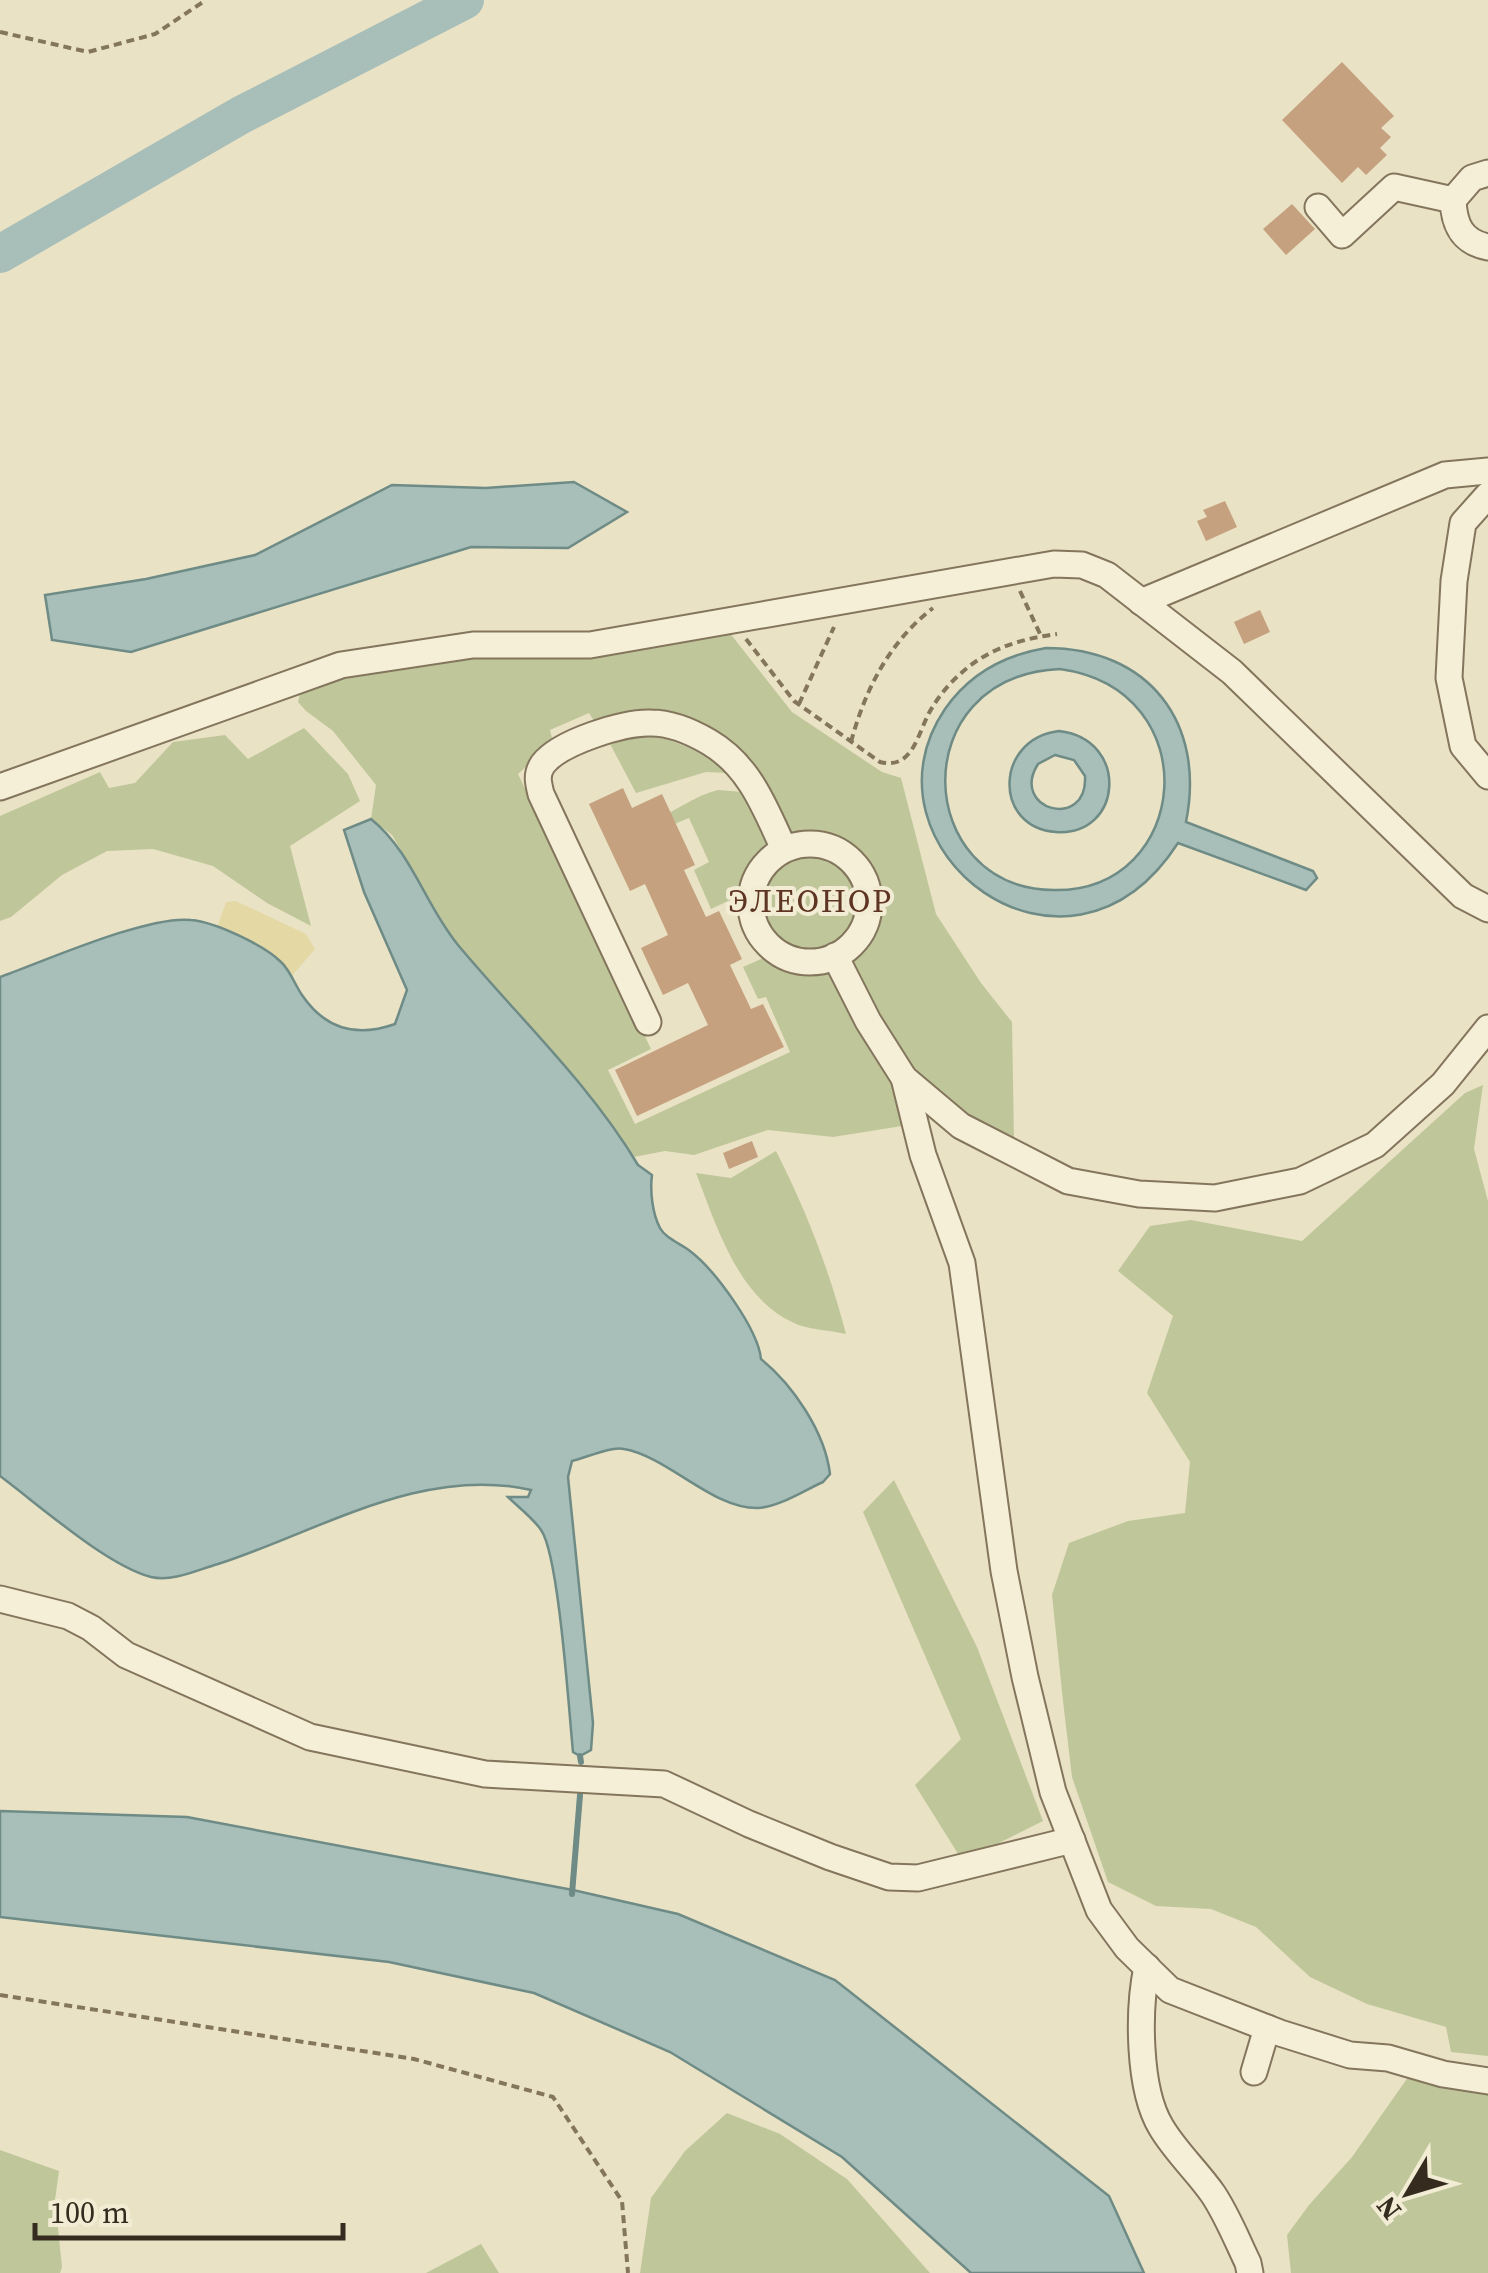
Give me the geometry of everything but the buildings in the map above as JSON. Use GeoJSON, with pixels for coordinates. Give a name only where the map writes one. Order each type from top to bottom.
{"type":"FeatureCollection","features":[{"type":"Feature","properties":{"kind":"street"},"geometry":{"type":"LineString","coordinates":[[1488,173],[1472,178],[1453,200],[1455,221],[1461,232],[1470,241],[1488,247]]}},
{"type":"Feature","properties":{"kind":"street"},"geometry":{"type":"LineString","coordinates":[[1318,207],[1342,235],[1394,188],[1453,200]]}},
{"type":"Feature","properties":{"kind":"street"},"geometry":{"type":"LineString","coordinates":[[1141,602],[1445,475],[1488,471]]}},
{"type":"Feature","properties":{"kind":"street"},"geometry":{"type":"LineString","coordinates":[[1488,495],[1463,523],[1454,581],[1448,678],[1463,746],[1488,776]]}},
{"type":"Feature","properties":{"kind":"street"},"geometry":{"type":"LineString","coordinates":[[0,787],[341,665],[473,644],[590,646],[1054,564],[1082,565],[1107,575],[1232,672],[1450,884],[1488,910]]}},
{"type":"Feature","properties":{"kind":"street"},"geometry":{"type":"LineString","coordinates":[[648,1022],[541,794],[537,778],[542,765],[600,732],[626,724],[647,722],[685,730],[708,741],[738,766],[755,787],[784,849]]}},
{"type":"Feature","properties":{"kind":"street"},"geometry":{"type":"LineString","coordinates":[[814,844],[843,853],[858,868],[867,886],[869,907],[864,927],[852,944],[836,956],[799,961],[767,944],[756,928],[751,892],[757,874],[784,849],[814,844]]}},
{"type":"Feature","properties":{"kind":"street"},"geometry":{"type":"LineString","coordinates":[[836,956],[868,1021],[904,1078],[961,1126],[1068,1182],[1139,1194],[1215,1198],[1300,1181],[1375,1145],[1444,1084],[1488,1028]]}},
{"type":"Feature","properties":{"kind":"street"},"geometry":{"type":"LineString","coordinates":[[904,1078],[923,1155],[962,1263],[1004,1570],[1021,1660],[1053,1792],[1099,1910],[1127,1948],[1170,1990],[1266,2028],[1350,2055],[1388,2058],[1443,2074],[1488,2081]]}},
{"type":"Feature","properties":{"kind":"street"},"geometry":{"type":"LineString","coordinates":[[0,1598],[68,1616],[91,1628],[126,1656],[310,1737],[485,1774],[664,1784],[765,1831],[890,1877],[918,1878],[1072,1840]]}},
{"type":"Feature","properties":{"kind":"street"},"geometry":{"type":"LineString","coordinates":[[1147,1968],[1142,1990],[1150,2104],[1161,2127],[1216,2198],[1250,2273]]}},
{"type":"Feature","properties":{"kind":"street"},"geometry":{"type":"LineString","coordinates":[[1254,2072],[1266,2028]]}},
{"type":"Feature","properties":{"kind":"path"},"geometry":{"type":"LineString","coordinates":[[0,32],[88,52],[155,34],[206,0]]}},
{"type":"Feature","properties":{"kind":"path"},"geometry":{"type":"LineString","coordinates":[[1012,571],[1041,636]]}},
{"type":"Feature","properties":{"kind":"path"},"geometry":{"type":"LineString","coordinates":[[799,704],[822,647],[852,600]]}},
{"type":"Feature","properties":{"kind":"path"},"geometry":{"type":"LineString","coordinates":[[850,742],[860,706],[878,669],[937,605]]}},
{"type":"Feature","properties":{"kind":"path"},"geometry":{"type":"LineString","coordinates":[[734,622],[799,704],[880,762],[900,762],[912,752],[929,714],[958,675],[1003,645],[1057,634]]}},
{"type":"Feature","properties":{"kind":"path"},"geometry":{"type":"LineString","coordinates":[[0,1995],[414,2059],[553,2097],[622,2201],[628,2273]]}},
{"type":"Feature","properties":{"kind":"green space"},"geometry":{"type":"Polygon","coordinates":[[[729,632],[792,712],[882,772],[901,778],[936,914],[1012,1022],[1014,1140],[950,1107],[910,1070],[885,1034],[849,958],[869,930],[875,900],[870,876],[856,855],[835,840],[790,832],[712,734],[596,724],[589,713],[550,730],[553,742],[518,774],[651,1049],[608,1070],[635,1124],[790,1052],[766,997],[758,999],[743,967],[770,955],[793,966],[831,968],[886,1064],[908,1125],[833,1137],[768,1130],[694,1155],[665,1151],[634,1157],[567,1069],[455,942],[392,835],[371,819],[376,785],[333,731],[298,702],[301,690],[345,676],[472,655],[590,659],[729,632]]]}},
{"type":"Feature","properties":{"kind":"green space"},"geometry":{"type":"Polygon","coordinates":[[[304,728],[348,774],[360,801],[290,846],[311,926],[267,903],[213,866],[153,849],[107,851],[62,875],[11,917],[0,921],[0,816],[100,772],[109,788],[135,783],[173,742],[225,735],[248,759],[304,728]]]}},
{"type":"Feature","properties":{"kind":"green space"},"geometry":{"type":"Polygon","coordinates":[[[630,733],[682,745],[727,773],[706,772],[636,793],[608,740],[630,733]]]}},
{"type":"Feature","properties":{"kind":"green space"},"geometry":{"type":"Polygon","coordinates":[[[718,790],[743,792],[771,845],[754,865],[743,894],[711,909],[694,870],[709,862],[689,818],[653,833],[649,823],[718,790]]]}},
{"type":"Feature","properties":{"kind":"green space"},"geometry":{"type":"Polygon","coordinates":[[[810,856],[828,859],[843,869],[853,884],[853,920],[843,935],[828,945],[810,948],[792,945],[777,935],[767,920],[764,902],[767,884],[777,869],[792,859],[810,856]]]}},
{"type":"Feature","properties":{"kind":"green space"},"geometry":{"type":"Polygon","coordinates":[[[1483,1085],[1474,1149],[1488,1201],[1488,2056],[1451,2052],[1446,2027],[1367,2004],[1310,1977],[1256,1927],[1211,1909],[1156,1906],[1108,1882],[1072,1777],[1052,1595],[1069,1543],[1128,1521],[1185,1513],[1190,1462],[1147,1393],[1173,1316],[1118,1271],[1150,1226],[1191,1220],[1302,1241],[1465,1093],[1483,1085]]]}},
{"type":"Feature","properties":{"kind":"green space"},"geometry":{"type":"Polygon","coordinates":[[[776,1151],[816,1240],[846,1334],[798,1325],[773,1311],[757,1295],[731,1258],[696,1173],[731,1178],[776,1151]]]}},
{"type":"Feature","properties":{"kind":"green space"},"geometry":{"type":"Polygon","coordinates":[[[894,1480],[977,1647],[1043,1821],[987,1849],[960,1857],[915,1785],[961,1739],[863,1512],[894,1480]]]}},
{"type":"Feature","properties":{"kind":"green space"},"geometry":{"type":"Polygon","coordinates":[[[1411,2073],[1488,2090],[1488,2273],[1291,2273],[1287,2235],[1352,2157],[1411,2073]]]}},
{"type":"Feature","properties":{"kind":"green space"},"geometry":{"type":"Polygon","coordinates":[[[727,2113],[780,2134],[847,2179],[930,2273],[640,2273],[651,2198],[685,2151],[727,2113]]]}},
{"type":"Feature","properties":{"kind":"green space"},"geometry":{"type":"Polygon","coordinates":[[[0,2150],[59,2171],[55,2200],[60,2273],[0,2273],[0,2150]]]}},
{"type":"Feature","properties":{"kind":"green space"},"geometry":{"type":"Polygon","coordinates":[[[481,2244],[499,2273],[426,2273],[481,2244]]]}},
{"type":"Feature","properties":{"kind":"sand"},"geometry":{"type":"Polygon","coordinates":[[[236,901],[306,934],[315,949],[291,977],[281,962],[217,928],[226,902],[236,901]]]}},
{"type":"Feature","properties":{"kind":"water"},"geometry":{"type":"Polygon","coordinates":[[[574,482],[627,512],[568,548],[471,547],[131,652],[52,640],[45,595],[146,579],[255,555],[392,485],[486,488],[574,482]]]}},
{"type":"Feature","properties":{"kind":"water"},"geometry":{"type":"Polygon","coordinates":[[[1031,651],[1082,651],[1114,661],[1141,677],[1162,698],[1178,723],[1187,753],[1190,786],[1186,822],[1313,871],[1317,878],[1306,890],[1178,843],[1132,893],[1081,914],[1030,913],[984,893],[948,858],[926,812],[923,761],[945,709],[965,685],[1002,661],[1031,651]],[[1060,669],[1009,680],[973,706],[952,742],[945,782],[953,821],[973,856],[1007,881],[1054,890],[1100,882],[1134,859],[1155,826],[1164,788],[1160,749],[1141,713],[1108,685],[1060,669]]]}},
{"type":"Feature","properties":{"kind":"water"},"geometry":{"type":"Polygon","coordinates":[[[1059,731],[1082,738],[1098,751],[1107,768],[1105,804],[1095,819],[1078,829],[1056,832],[1035,827],[1021,816],[1012,800],[1013,765],[1022,750],[1038,737],[1059,731]],[[1055,755],[1038,764],[1032,780],[1041,803],[1064,809],[1075,804],[1083,793],[1085,776],[1074,760],[1055,755]]]}},
{"type":"Feature","properties":{"kind":"water"},"geometry":{"type":"Polygon","coordinates":[[[371,819],[397,847],[458,945],[598,1106],[638,1165],[652,1175],[652,1202],[660,1228],[700,1260],[734,1301],[752,1332],[761,1359],[806,1410],[827,1458],[830,1474],[823,1482],[758,1508],[724,1500],[657,1462],[624,1449],[572,1461],[568,1477],[593,1723],[591,1750],[580,1756],[573,1752],[558,1601],[547,1545],[538,1526],[508,1497],[528,1497],[531,1490],[490,1485],[410,1494],[218,1564],[185,1575],[159,1578],[114,1560],[0,1476],[0,977],[124,932],[172,920],[191,920],[226,930],[273,955],[287,969],[311,1007],[331,1023],[354,1030],[395,1024],[407,990],[364,892],[344,830],[371,819]]]}},
{"type":"Feature","properties":{"kind":"water"},"geometry":{"type":"Polygon","coordinates":[[[0,1811],[187,1817],[573,1890],[678,1914],[835,1980],[1109,2196],[1144,2273],[971,2273],[842,2157],[670,2052],[534,1993],[389,1962],[0,1917],[0,1811]]]}},
{"type":"Feature","properties":{"kind":"waterway"},"geometry":{"type":"LineString","coordinates":[[0,254],[241,115],[465,0]]}},
{"type":"Feature","properties":{"kind":"waterway"},"geometry":{"type":"LineString","coordinates":[[580,1756],[581,1762]]}},
{"type":"Feature","properties":{"kind":"waterway"},"geometry":{"type":"LineString","coordinates":[[572,1894],[580,1795]]}},
{"type":"Feature","properties":{"kind":"district","name":"ЭЛЕОНОР"},"geometry":{"type":"Point","coordinates":[811,901]}}]}
